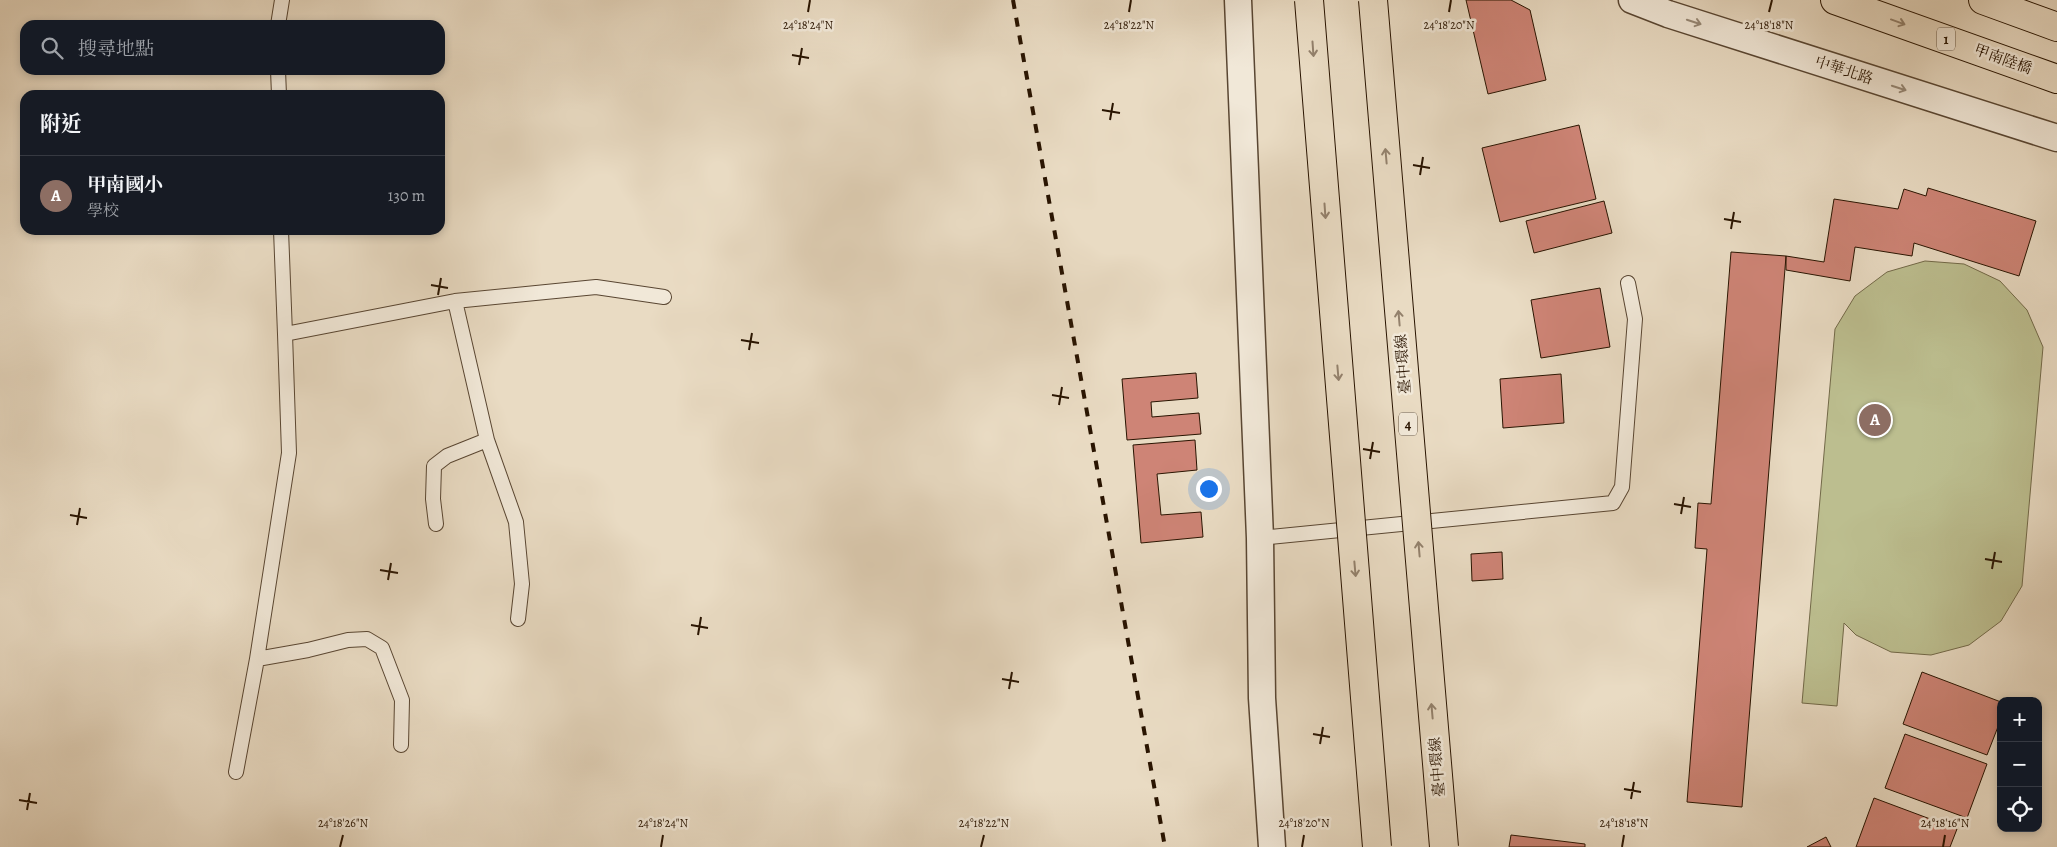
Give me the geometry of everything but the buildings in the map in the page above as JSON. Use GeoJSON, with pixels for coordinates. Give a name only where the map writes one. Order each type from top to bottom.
{"type":"FeatureCollection","features":[{"type":"Feature","properties":{"kind":"main road"},"geometry":{"type":"LineString","coordinates":[[1309,0],[1378,847]]}},
{"type":"Feature","properties":{"kind":"main road","name":"臺中環線"},"geometry":{"type":"LineString","coordinates":[[1373,0],[1444,847]]}},
{"type":"Feature","properties":{"kind":"main road","name":"甲南陸橋"},"geometry":{"type":"LineString","coordinates":[[1835,0],[2057,78]]}},
{"type":"Feature","properties":{"kind":"main road"},"geometry":{"type":"LineString","coordinates":[[1983,0],[2057,28]]}},
{"type":"Feature","properties":{"kind":"street"},"geometry":{"type":"LineString","coordinates":[[1238,0],[1260,538],[1262,698],[1272,847]]}},
{"type":"Feature","properties":{"kind":"street","name":"中華北路"},"geometry":{"type":"LineString","coordinates":[[1632,0],[1668,14],[2057,138]]}},
{"type":"Feature","properties":{"kind":"lane"},"geometry":{"type":"LineString","coordinates":[[279,20],[282,0]]}},
{"type":"Feature","properties":{"kind":"lane"},"geometry":{"type":"LineString","coordinates":[[278,75],[278,90]]}},
{"type":"Feature","properties":{"kind":"lane"},"geometry":{"type":"LineString","coordinates":[[236,772],[257,659],[289,453],[281,235]]}},
{"type":"Feature","properties":{"kind":"lane"},"geometry":{"type":"LineString","coordinates":[[1260,538],[1613,503],[1622,487],[1635,319],[1628,283]]}},
{"type":"Feature","properties":{"kind":"lane"},"geometry":{"type":"LineString","coordinates":[[285,334],[455,301],[596,288],[664,297]]}},
{"type":"Feature","properties":{"kind":"lane"},"geometry":{"type":"LineString","coordinates":[[455,301],[487,440],[516,522],[522,584],[518,619]]}},
{"type":"Feature","properties":{"kind":"lane"},"geometry":{"type":"LineString","coordinates":[[436,524],[433,499],[434,466],[446,456],[487,440]]}},
{"type":"Feature","properties":{"kind":"lane"},"geometry":{"type":"LineString","coordinates":[[257,659],[308,650],[348,640],[367,639],[382,648],[402,700],[401,745]]}},
{"type":"Feature","properties":{"kind":"green space"},"geometry":{"type":"Polygon","coordinates":[[[1925,261],[1964,264],[2000,281],[2027,310],[2043,347],[2022,586],[2001,621],[1969,645],[1931,655],[1891,652],[1856,635],[1844,623],[1837,706],[1802,703],[1835,329],[1855,296],[1887,272],[1925,261]]]}},
{"type":"Feature","properties":{"kind":"railway"},"geometry":{"type":"LineString","coordinates":[[1013,0],[1165,847]]}},
{"type":"Feature","properties":{"kind":"place","name":"甲南國小"},"geometry":{"type":"Point","coordinates":[1875,420]}}]}
